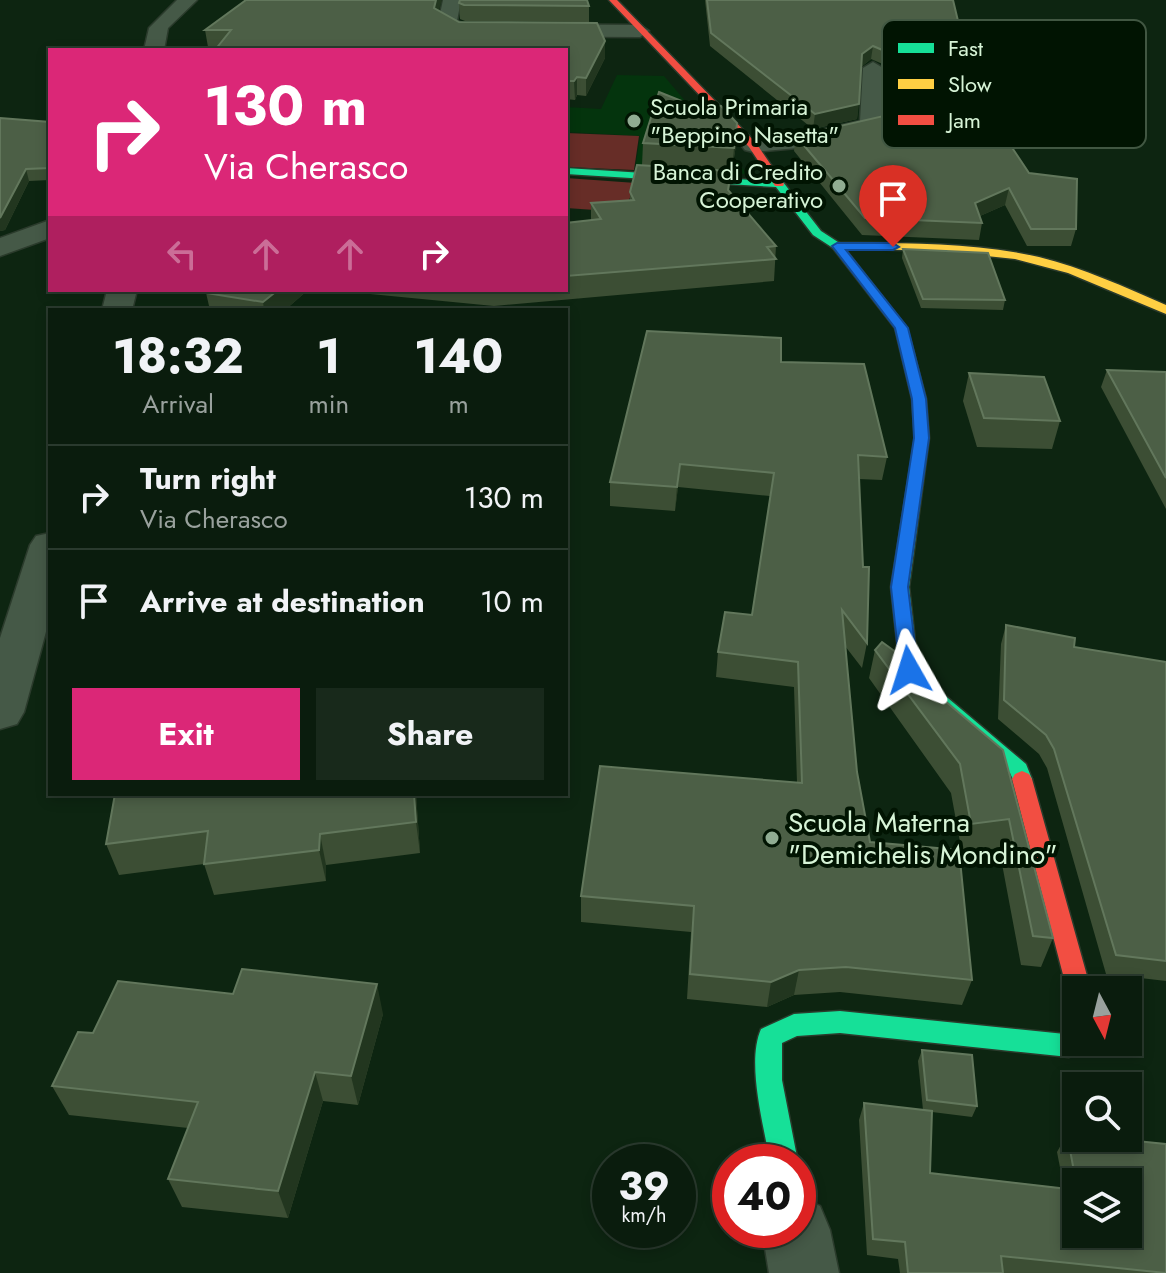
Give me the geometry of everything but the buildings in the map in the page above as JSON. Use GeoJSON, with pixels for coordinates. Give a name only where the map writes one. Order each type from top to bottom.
{"type":"FeatureCollection","features":[{"type":"Feature","properties":{"kind":"street"},"geometry":{"type":"LineString","coordinates":[[154,48],[155,32],[172,12],[188,0]]}},
{"type":"Feature","properties":{"kind":"street"},"geometry":{"type":"LineString","coordinates":[[452,0],[447,23],[460,30],[640,31]]}},
{"type":"Feature","properties":{"kind":"street"},"geometry":{"type":"LineString","coordinates":[[613,0],[753,145],[817,233],[837,246],[901,328],[919,399],[922,438],[900,587],[909,670],[922,687],[1019,769],[1075,976]]}},
{"type":"Feature","properties":{"kind":"street"},"geometry":{"type":"LineString","coordinates":[[753,145],[808,140],[871,125],[873,68]]}},
{"type":"Feature","properties":{"kind":"street"},"geometry":{"type":"LineString","coordinates":[[568,171],[779,184]]}},
{"type":"Feature","properties":{"kind":"street"},"geometry":{"type":"LineString","coordinates":[[0,248],[48,229]]}},
{"type":"Feature","properties":{"kind":"street"},"geometry":{"type":"LineString","coordinates":[[837,246],[936,248],[1022,257],[1111,285],[1166,310]]}},
{"type":"Feature","properties":{"kind":"street"},"geometry":{"type":"LineString","coordinates":[[0,712],[48,552]]}},
{"type":"Feature","properties":{"kind":"street"},"geometry":{"type":"LineString","coordinates":[[781,1144],[769,1080],[770,1037],[794,1025],[840,1022],[1062,1045]]}},
{"type":"Feature","properties":{"kind":"street"},"geometry":{"type":"LineString","coordinates":[[799,1248],[804,1273]]}},
{"type":"Feature","properties":{"kind":"shaded area","name":"Scuola Primaria \"Beppino Nasetta\""},"geometry":{"type":"Polygon","coordinates":[[[617,75],[664,76],[747,174],[635,170],[640,136],[568,132],[568,107],[601,109],[617,75]]]}},
{"type":"Feature","properties":{"kind":"shaded area"},"geometry":{"type":"Polygon","coordinates":[[[568,133],[639,136],[634,170],[568,167],[568,133]]]}},
{"type":"Feature","properties":{"kind":"shaded area"},"geometry":{"type":"Polygon","coordinates":[[[568,178],[636,183],[624,212],[568,208],[568,178]]]}},
{"type":"Feature","properties":{"kind":"traffic: fast"},"geometry":{"type":"LineString","coordinates":[[568,171],[779,184],[817,233],[837,246],[901,328],[919,399],[922,438],[900,587],[909,670],[922,687],[1019,769],[1022,779]]}},
{"type":"Feature","properties":{"kind":"traffic: fast"},"geometry":{"type":"LineString","coordinates":[[781,1144],[769,1080],[770,1037],[794,1025],[840,1022],[1062,1045]]}},
{"type":"Feature","properties":{"kind":"traffic: slow"},"geometry":{"type":"LineString","coordinates":[[837,246],[939,248],[1015,256],[1072,271],[1166,310]]}},
{"type":"Feature","properties":{"kind":"traffic: jam"},"geometry":{"type":"LineString","coordinates":[[613,0],[753,145],[779,184]]}},
{"type":"Feature","properties":{"kind":"traffic: jam"},"geometry":{"type":"LineString","coordinates":[[1022,779],[1075,976]]}},
{"type":"Feature","properties":{"kind":"place","name":"Scuola Primaria \"Beppino Nasetta\""},"geometry":{"type":"Point","coordinates":[634,121]}},
{"type":"Feature","properties":{"kind":"place","name":"Banca di Credito Cooperativo"},"geometry":{"type":"Point","coordinates":[839,186]}},
{"type":"Feature","properties":{"kind":"place","name":"Scuola Materna \"Demichelis Mondino\""},"geometry":{"type":"Point","coordinates":[772,838]}},
{"type":"Feature","properties":{"kind":"route"},"geometry":{"type":"LineString","coordinates":[[893,247],[837,246],[901,328],[919,399],[922,438],[900,587],[909,670]]}}]}
